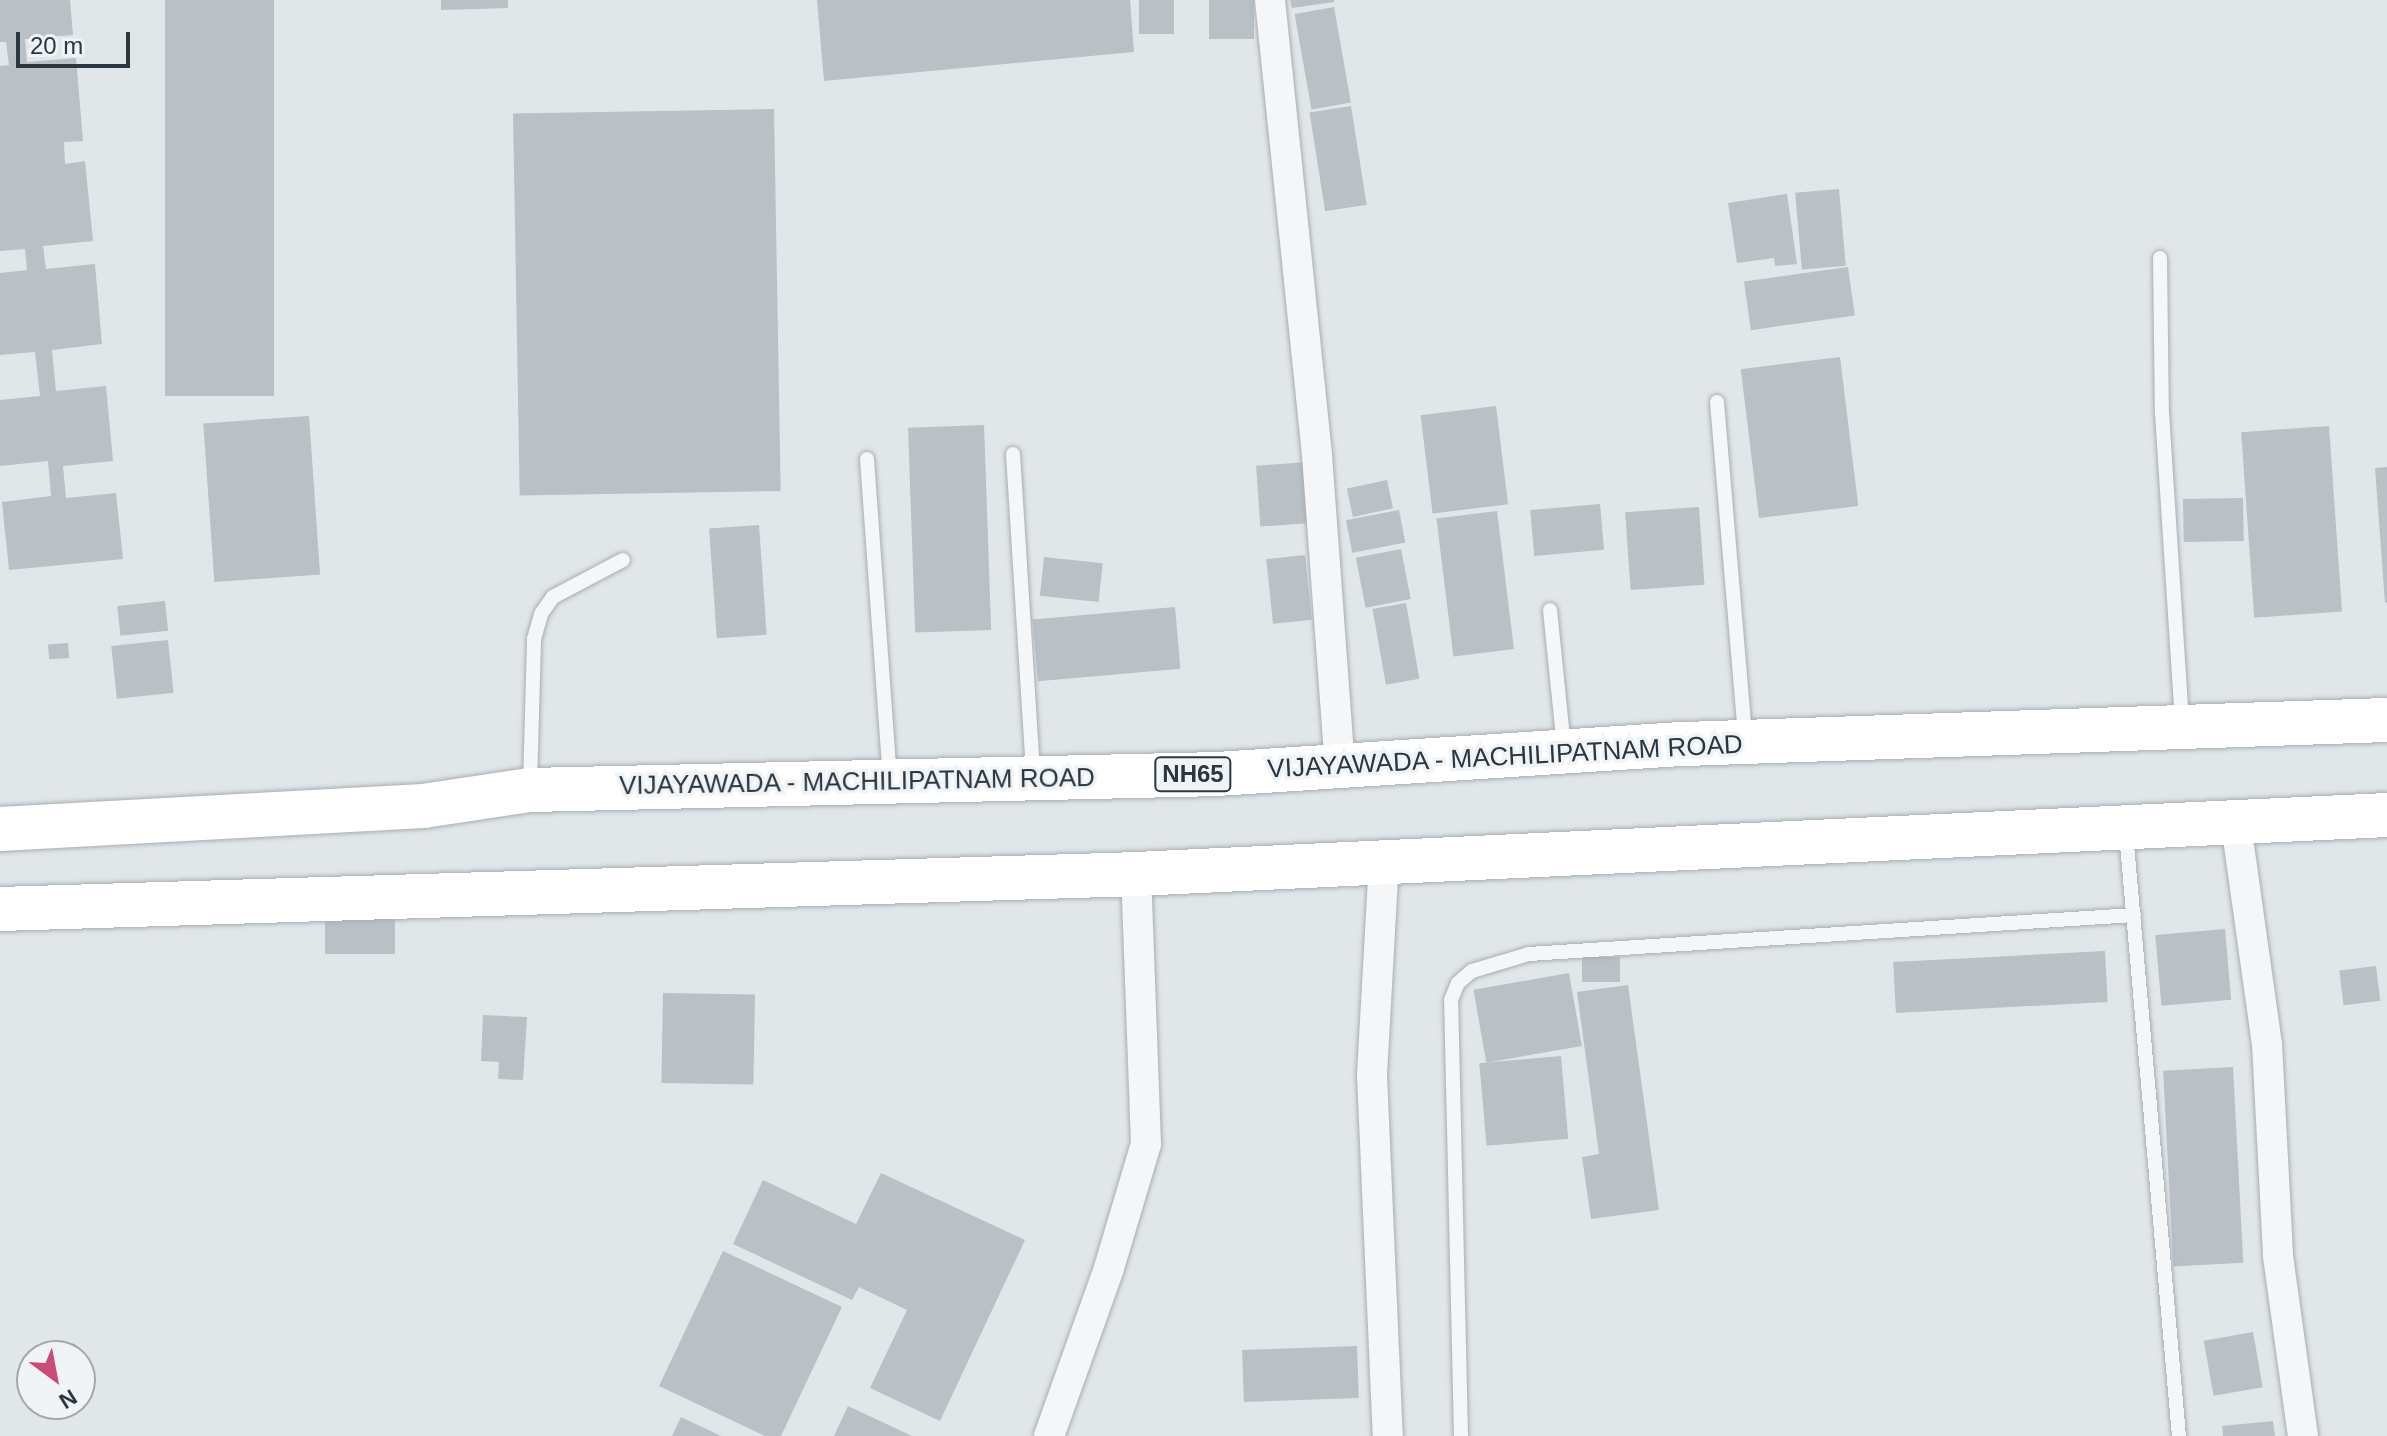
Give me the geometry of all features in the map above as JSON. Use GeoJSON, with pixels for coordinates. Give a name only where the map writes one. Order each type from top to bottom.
{"type":"FeatureCollection","features":[{"type":"Feature","properties":{"kind":"highway","name":"VIJAYAWADA - MACHILIPATNAM ROAD"},"geometry":{"type":"LineString","coordinates":[[0,829],[423,806],[530,790],[1033,778],[1340,766],[1746,743],[2182,730],[2387,720]]}},
{"type":"Feature","properties":{"kind":"highway"},"geometry":{"type":"LineString","coordinates":[[0,909],[1136,874],[2387,815]]}},
{"type":"Feature","properties":{"kind":"street"},"geometry":{"type":"LineString","coordinates":[[1270,0],[1317,455],[1340,766]]}},
{"type":"Feature","properties":{"kind":"street"},"geometry":{"type":"LineString","coordinates":[[2236,824],[2267,1044],[2278,1256],[2303,1436]]}},
{"type":"Feature","properties":{"kind":"street"},"geometry":{"type":"LineString","coordinates":[[1384,860],[1372,1075],[1388,1436]]}},
{"type":"Feature","properties":{"kind":"street"},"geometry":{"type":"LineString","coordinates":[[1049,1436],[1109,1268],[1146,1144],[1136,874]]}},
{"type":"Feature","properties":{"kind":"lane"},"geometry":{"type":"LineString","coordinates":[[2160,258],[2162,413],[2182,730]]}},
{"type":"Feature","properties":{"kind":"lane"},"geometry":{"type":"LineString","coordinates":[[1717,402],[1746,743]]}},
{"type":"Feature","properties":{"kind":"lane"},"geometry":{"type":"LineString","coordinates":[[1013,454],[1033,778]]}},
{"type":"Feature","properties":{"kind":"lane"},"geometry":{"type":"LineString","coordinates":[[867,459],[890,782]]}},
{"type":"Feature","properties":{"kind":"lane"},"geometry":{"type":"LineString","coordinates":[[530,790],[534,639],[541,614],[553,597],[623,560]]}},
{"type":"Feature","properties":{"kind":"lane"},"geometry":{"type":"LineString","coordinates":[[1550,610],[1565,752]]}},
{"type":"Feature","properties":{"kind":"lane"},"geometry":{"type":"LineString","coordinates":[[2125,829],[2179,1436]]}},
{"type":"Feature","properties":{"kind":"lane"},"geometry":{"type":"LineString","coordinates":[[1461,1436],[1451,1000],[1458,983],[1472,971],[1529,954],[2134,915]]}},
{"type":"Feature","properties":{"kind":"building"},"geometry":{"type":"Polygon","coordinates":[[[0,0],[70,0],[73,35],[25,39],[27,62],[76,58],[83,141],[64,142],[65,164],[85,161],[93,241],[43,246],[46,269],[95,264],[102,344],[52,350],[56,391],[106,386],[113,461],[63,466],[66,498],[116,493],[123,559],[9,570],[2,502],[51,496],[48,461],[0,466],[0,400],[40,396],[35,352],[0,355],[0,273],[27,270],[25,249],[0,251],[0,66],[9,65],[6,42],[0,42],[0,0]]]}},
{"type":"Feature","properties":{"kind":"building"},"geometry":{"type":"Polygon","coordinates":[[[165,0],[274,0],[274,396],[165,396],[165,0]]]}},
{"type":"Feature","properties":{"kind":"building"},"geometry":{"type":"Polygon","coordinates":[[[441,0],[508,0],[508,8],[441,10],[441,0]]]}},
{"type":"Feature","properties":{"kind":"building"},"geometry":{"type":"Polygon","coordinates":[[[817,0],[1130,0],[1134,52],[824,81],[817,0]]]}},
{"type":"Feature","properties":{"kind":"building"},"geometry":{"type":"Polygon","coordinates":[[[1139,0],[1174,0],[1174,34],[1139,34],[1139,0]]]}},
{"type":"Feature","properties":{"kind":"building"},"geometry":{"type":"Polygon","coordinates":[[[1209,0],[1254,0],[1254,39],[1209,39],[1209,0]]]}},
{"type":"Feature","properties":{"kind":"building"},"geometry":{"type":"Polygon","coordinates":[[[1290,0],[1334,0],[1334,2],[1292,8],[1290,0]]]}},
{"type":"Feature","properties":{"kind":"building"},"geometry":{"type":"Polygon","coordinates":[[[1334,7],[1351,103],[1311,109],[1295,14],[1334,7]]]}},
{"type":"Feature","properties":{"kind":"building"},"geometry":{"type":"Polygon","coordinates":[[[1351,106],[1367,205],[1325,211],[1310,113],[1351,106]]]}},
{"type":"Feature","properties":{"kind":"building"},"geometry":{"type":"Polygon","coordinates":[[[774,109],[781,491],[520,495],[513,114],[774,109]]]}},
{"type":"Feature","properties":{"kind":"building"},"geometry":{"type":"Polygon","coordinates":[[[1839,189],[1846,266],[1802,270],[1795,193],[1839,189]]]}},
{"type":"Feature","properties":{"kind":"building"},"geometry":{"type":"Polygon","coordinates":[[[1787,194],[1797,264],[1775,266],[1774,258],[1737,263],[1728,203],[1787,194]]]}},
{"type":"Feature","properties":{"kind":"building"},"geometry":{"type":"Polygon","coordinates":[[[1848,267],[1855,316],[1751,330],[1744,282],[1848,267]]]}},
{"type":"Feature","properties":{"kind":"building"},"geometry":{"type":"Polygon","coordinates":[[[1840,357],[1858,506],[1759,518],[1741,369],[1840,357]]]}},
{"type":"Feature","properties":{"kind":"building"},"geometry":{"type":"Polygon","coordinates":[[[1496,406],[1508,504],[1433,514],[1421,415],[1496,406]]]}},
{"type":"Feature","properties":{"kind":"building"},"geometry":{"type":"Polygon","coordinates":[[[309,416],[320,575],[214,582],[203,423],[309,416]]]}},
{"type":"Feature","properties":{"kind":"building"},"geometry":{"type":"Polygon","coordinates":[[[984,425],[991,630],[915,633],[908,428],[984,425]]]}},
{"type":"Feature","properties":{"kind":"building"},"geometry":{"type":"Polygon","coordinates":[[[2329,426],[2342,612],[2254,618],[2241,432],[2329,426]]]}},
{"type":"Feature","properties":{"kind":"building"},"geometry":{"type":"Polygon","coordinates":[[[1309,462],[1313,523],[1260,527],[1256,466],[1309,462]]]}},
{"type":"Feature","properties":{"kind":"building"},"geometry":{"type":"Polygon","coordinates":[[[2387,467],[2387,602],[2385,603],[2375,468],[2387,467]]]}},
{"type":"Feature","properties":{"kind":"building"},"geometry":{"type":"Polygon","coordinates":[[[1387,480],[1393,508],[1353,517],[1347,489],[1387,480]]]}},
{"type":"Feature","properties":{"kind":"building"},"geometry":{"type":"Polygon","coordinates":[[[2243,498],[2244,541],[2184,542],[2183,499],[2243,498]]]}},
{"type":"Feature","properties":{"kind":"building"},"geometry":{"type":"Polygon","coordinates":[[[1600,504],[1604,550],[1534,556],[1530,510],[1600,504]]]}},
{"type":"Feature","properties":{"kind":"building"},"geometry":{"type":"Polygon","coordinates":[[[1699,507],[1704,585],[1631,590],[1625,512],[1699,507]]]}},
{"type":"Feature","properties":{"kind":"building"},"geometry":{"type":"Polygon","coordinates":[[[1399,510],[1405,542],[1352,553],[1346,520],[1399,510]]]}},
{"type":"Feature","properties":{"kind":"building"},"geometry":{"type":"Polygon","coordinates":[[[1497,511],[1514,649],[1453,656],[1436,518],[1497,511]]]}},
{"type":"Feature","properties":{"kind":"building"},"geometry":{"type":"Polygon","coordinates":[[[759,525],[767,635],[717,638],[709,528],[759,525]]]}},
{"type":"Feature","properties":{"kind":"building"},"geometry":{"type":"Polygon","coordinates":[[[1401,549],[1411,599],[1366,608],[1356,558],[1401,549]]]}},
{"type":"Feature","properties":{"kind":"building"},"geometry":{"type":"Polygon","coordinates":[[[1305,555],[1312,620],[1273,624],[1266,559],[1305,555]]]}},
{"type":"Feature","properties":{"kind":"building"},"geometry":{"type":"Polygon","coordinates":[[[1044,557],[1103,563],[1099,602],[1040,596],[1044,557]]]}},
{"type":"Feature","properties":{"kind":"building"},"geometry":{"type":"Polygon","coordinates":[[[165,601],[168,631],[120,636],[117,606],[165,601]]]}},
{"type":"Feature","properties":{"kind":"building"},"geometry":{"type":"Polygon","coordinates":[[[1406,603],[1419,679],[1386,685],[1373,609],[1406,603]]]}},
{"type":"Feature","properties":{"kind":"building"},"geometry":{"type":"Polygon","coordinates":[[[1175,607],[1180,669],[1038,681],[1033,619],[1175,607]]]}},
{"type":"Feature","properties":{"kind":"building"},"geometry":{"type":"Polygon","coordinates":[[[168,640],[174,693],[117,699],[111,646],[168,640]]]}},
{"type":"Feature","properties":{"kind":"building"},"geometry":{"type":"Polygon","coordinates":[[[68,643],[69,658],[49,659],[48,644],[68,643]]]}},
{"type":"Feature","properties":{"kind":"building"},"geometry":{"type":"Polygon","coordinates":[[[325,914],[395,914],[395,954],[325,954],[325,914]]]}},
{"type":"Feature","properties":{"kind":"building"},"geometry":{"type":"Polygon","coordinates":[[[2225,929],[2231,1000],[2161,1006],[2155,935],[2225,929]]]}},
{"type":"Feature","properties":{"kind":"building"},"geometry":{"type":"Polygon","coordinates":[[[2105,951],[2108,1002],[1896,1013],[1893,962],[2105,951]]]}},
{"type":"Feature","properties":{"kind":"building"},"geometry":{"type":"Polygon","coordinates":[[[1582,957],[1620,957],[1620,982],[1582,982],[1582,957]]]}},
{"type":"Feature","properties":{"kind":"building"},"geometry":{"type":"Polygon","coordinates":[[[2376,966],[2380,1001],[2344,1005],[2339,971],[2376,966]]]}},
{"type":"Feature","properties":{"kind":"building"},"geometry":{"type":"Polygon","coordinates":[[[1569,973],[1582,1046],[1486,1063],[1473,990],[1569,973]]]}},
{"type":"Feature","properties":{"kind":"building"},"geometry":{"type":"Polygon","coordinates":[[[1628,985],[1659,1210],[1591,1219],[1582,1157],[1599,1154],[1577,992],[1628,985]]]}},
{"type":"Feature","properties":{"kind":"building"},"geometry":{"type":"Polygon","coordinates":[[[663,993],[755,995],[753,1085],[661,1083],[663,993]]]}},
{"type":"Feature","properties":{"kind":"building"},"geometry":{"type":"Polygon","coordinates":[[[483,1015],[527,1017],[523,1080],[498,1079],[499,1062],[481,1061],[483,1015]]]}},
{"type":"Feature","properties":{"kind":"building"},"geometry":{"type":"Polygon","coordinates":[[[1561,1056],[1568,1139],[1487,1146],[1479,1063],[1561,1056]]]}},
{"type":"Feature","properties":{"kind":"building"},"geometry":{"type":"Polygon","coordinates":[[[2233,1067],[2243,1263],[2173,1266],[2163,1071],[2233,1067]]]}},
{"type":"Feature","properties":{"kind":"building"},"geometry":{"type":"Polygon","coordinates":[[[881,1173],[1025,1240],[940,1421],[870,1388],[907,1310],[859,1287],[852,1300],[733,1244],[763,1180],[856,1224],[881,1173]]]}},
{"type":"Feature","properties":{"kind":"building"},"geometry":{"type":"Polygon","coordinates":[[[723,1251],[842,1307],[781,1436],[765,1436],[659,1386],[723,1251]]]}},
{"type":"Feature","properties":{"kind":"building"},"geometry":{"type":"Polygon","coordinates":[[[2253,1332],[2263,1387],[2213,1396],[2204,1341],[2253,1332]]]}},
{"type":"Feature","properties":{"kind":"building"},"geometry":{"type":"Polygon","coordinates":[[[1357,1346],[1359,1398],[1244,1402],[1242,1350],[1357,1346]]]}},
{"type":"Feature","properties":{"kind":"building"},"geometry":{"type":"Polygon","coordinates":[[[848,1406],[912,1436],[834,1436],[848,1406]]]}},
{"type":"Feature","properties":{"kind":"building"},"geometry":{"type":"Polygon","coordinates":[[[681,1417],[721,1436],[672,1436],[681,1417]]]}},
{"type":"Feature","properties":{"kind":"building"},"geometry":{"type":"Polygon","coordinates":[[[2273,1421],[2275,1436],[2223,1436],[2222,1426],[2273,1421]]]}}]}
